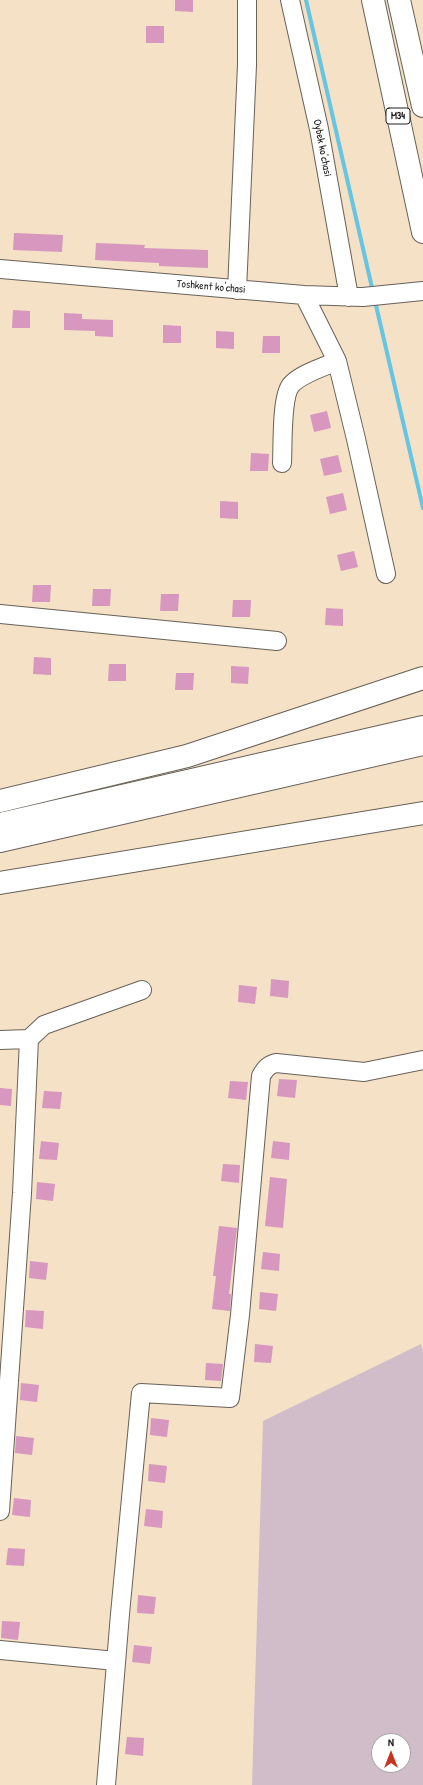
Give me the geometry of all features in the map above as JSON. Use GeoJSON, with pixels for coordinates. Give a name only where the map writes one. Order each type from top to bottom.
{"type":"FeatureCollection","features":[{"type":"Feature","properties":{"kind":"main road","name":"M34"},"geometry":{"type":"LineString","coordinates":[[373,0],[423,232]]}},
{"type":"Feature","properties":{"kind":"main road","name":"M34"},"geometry":{"type":"LineString","coordinates":[[399,0],[423,106]]}},
{"type":"Feature","properties":{"kind":"main road"},"geometry":{"type":"LineString","coordinates":[[0,801],[187,756],[423,678]]}},
{"type":"Feature","properties":{"kind":"main road"},"geometry":{"type":"LineString","coordinates":[[0,824],[421,736]]}},
{"type":"Feature","properties":{"kind":"main road"},"geometry":{"type":"LineString","coordinates":[[0,841],[421,736]]}},
{"type":"Feature","properties":{"kind":"main road"},"geometry":{"type":"LineString","coordinates":[[0,884],[423,814]]}},
{"type":"Feature","properties":{"kind":"street"},"geometry":{"type":"LineString","coordinates":[[237,290],[247,64],[247,0]]}},
{"type":"Feature","properties":{"kind":"street","name":"Oybek ko’chasi"},"geometry":{"type":"LineString","coordinates":[[290,0],[320,129],[356,297]]}},
{"type":"Feature","properties":{"kind":"street","name":"Toshkent ko'chasi"},"geometry":{"type":"LineString","coordinates":[[0,269],[304,296],[356,297],[423,291]]}},
{"type":"Feature","properties":{"kind":"street"},"geometry":{"type":"LineString","coordinates":[[304,296],[337,360],[386,574]]}},
{"type":"Feature","properties":{"kind":"street"},"geometry":{"type":"LineString","coordinates":[[282,463],[286,394],[291,385],[298,379],[337,360]]}},
{"type":"Feature","properties":{"kind":"street"},"geometry":{"type":"LineString","coordinates":[[0,614],[277,641]]}},
{"type":"Feature","properties":{"kind":"street"},"geometry":{"type":"LineString","coordinates":[[0,1040],[29,1038],[44,1025],[142,990]]}},
{"type":"Feature","properties":{"kind":"street"},"geometry":{"type":"LineString","coordinates":[[0,1511],[22,1193],[29,1038]]}},
{"type":"Feature","properties":{"kind":"street"},"geometry":{"type":"LineString","coordinates":[[106,1785],[141,1393],[230,1398],[240,1315],[261,1076],[264,1069],[270,1064],[282,1062],[364,1072],[423,1060]]}},
{"type":"Feature","properties":{"kind":"street"},"geometry":{"type":"LineString","coordinates":[[0,1650],[116,1661]]}},
{"type":"Feature","properties":{"kind":"shaded area"},"geometry":{"type":"Polygon","coordinates":[[[421,1344],[423,1352],[423,1785],[252,1785],[263,1421],[421,1344]]]}},
{"type":"Feature","properties":{"kind":"building"},"geometry":{"type":"Polygon","coordinates":[[[175,0],[193,0],[193,12],[175,11],[175,0]]]}},
{"type":"Feature","properties":{"kind":"building"},"geometry":{"type":"Polygon","coordinates":[[[146,26],[164,26],[164,43],[146,43],[146,26]]]}},
{"type":"Feature","properties":{"kind":"building"},"geometry":{"type":"Polygon","coordinates":[[[14,233],[63,235],[62,252],[13,250],[14,233]]]}},
{"type":"Feature","properties":{"kind":"building"},"geometry":{"type":"Polygon","coordinates":[[[96,243],[145,245],[144,248],[208,250],[208,268],[159,266],[159,263],[95,260],[96,243]]]}},
{"type":"Feature","properties":{"kind":"building"},"geometry":{"type":"Polygon","coordinates":[[[13,310],[30,311],[30,328],[12,328],[13,310]]]}},
{"type":"Feature","properties":{"kind":"building"},"geometry":{"type":"Polygon","coordinates":[[[64,313],[82,314],[82,319],[113,320],[113,337],[95,336],[95,331],[64,330],[64,313]]]}},
{"type":"Feature","properties":{"kind":"building"},"geometry":{"type":"Polygon","coordinates":[[[163,325],[181,326],[181,343],[163,343],[163,325]]]}},
{"type":"Feature","properties":{"kind":"building"},"geometry":{"type":"Polygon","coordinates":[[[216,331],[234,332],[234,349],[216,348],[216,331]]]}},
{"type":"Feature","properties":{"kind":"building"},"geometry":{"type":"Polygon","coordinates":[[[263,336],[280,336],[280,353],[262,353],[263,336]]]}},
{"type":"Feature","properties":{"kind":"building"},"geometry":{"type":"Polygon","coordinates":[[[327,411],[331,428],[314,432],[310,415],[327,411]]]}},
{"type":"Feature","properties":{"kind":"building"},"geometry":{"type":"Polygon","coordinates":[[[251,453],[269,454],[268,471],[250,471],[251,453]]]}},
{"type":"Feature","properties":{"kind":"building"},"geometry":{"type":"Polygon","coordinates":[[[338,455],[342,472],[324,476],[320,459],[338,455]]]}},
{"type":"Feature","properties":{"kind":"building"},"geometry":{"type":"Polygon","coordinates":[[[343,493],[347,510],[330,514],[326,497],[343,493]]]}},
{"type":"Feature","properties":{"kind":"building"},"geometry":{"type":"Polygon","coordinates":[[[220,501],[238,502],[238,519],[220,518],[220,501]]]}},
{"type":"Feature","properties":{"kind":"building"},"geometry":{"type":"Polygon","coordinates":[[[354,551],[358,567],[341,571],[337,555],[354,551]]]}},
{"type":"Feature","properties":{"kind":"building"},"geometry":{"type":"Polygon","coordinates":[[[33,585],[51,585],[50,602],[32,602],[33,585]]]}},
{"type":"Feature","properties":{"kind":"building"},"geometry":{"type":"Polygon","coordinates":[[[93,589],[111,589],[110,606],[92,606],[93,589]]]}},
{"type":"Feature","properties":{"kind":"building"},"geometry":{"type":"Polygon","coordinates":[[[161,594],[179,594],[178,611],[160,611],[161,594]]]}},
{"type":"Feature","properties":{"kind":"building"},"geometry":{"type":"Polygon","coordinates":[[[233,600],[251,600],[250,617],[232,617],[233,600]]]}},
{"type":"Feature","properties":{"kind":"building"},"geometry":{"type":"Polygon","coordinates":[[[326,608],[343,609],[343,626],[325,625],[326,608]]]}},
{"type":"Feature","properties":{"kind":"building"},"geometry":{"type":"Polygon","coordinates":[[[34,657],[51,658],[51,675],[33,674],[34,657]]]}},
{"type":"Feature","properties":{"kind":"building"},"geometry":{"type":"Polygon","coordinates":[[[109,664],[126,664],[126,681],[108,681],[109,664]]]}},
{"type":"Feature","properties":{"kind":"building"},"geometry":{"type":"Polygon","coordinates":[[[231,666],[249,667],[248,684],[231,683],[231,666]]]}},
{"type":"Feature","properties":{"kind":"building"},"geometry":{"type":"Polygon","coordinates":[[[176,673],[194,673],[193,690],[175,690],[176,673]]]}},
{"type":"Feature","properties":{"kind":"building"},"geometry":{"type":"Polygon","coordinates":[[[271,979],[289,981],[288,998],[270,996],[271,979]]]}},
{"type":"Feature","properties":{"kind":"building"},"geometry":{"type":"Polygon","coordinates":[[[239,985],[257,987],[255,1004],[238,1002],[239,985]]]}},
{"type":"Feature","properties":{"kind":"building"},"geometry":{"type":"Polygon","coordinates":[[[279,1079],[297,1080],[295,1098],[277,1096],[279,1079]]]}},
{"type":"Feature","properties":{"kind":"building"},"geometry":{"type":"Polygon","coordinates":[[[230,1081],[248,1082],[246,1100],[228,1098],[230,1081]]]}},
{"type":"Feature","properties":{"kind":"building"},"geometry":{"type":"Polygon","coordinates":[[[0,1088],[12,1089],[11,1106],[0,1105],[0,1088]]]}},
{"type":"Feature","properties":{"kind":"building"},"geometry":{"type":"Polygon","coordinates":[[[44,1091],[62,1092],[60,1109],[42,1108],[44,1091]]]}},
{"type":"Feature","properties":{"kind":"building"},"geometry":{"type":"Polygon","coordinates":[[[41,1141],[59,1143],[57,1160],[39,1159],[41,1141]]]}},
{"type":"Feature","properties":{"kind":"building"},"geometry":{"type":"Polygon","coordinates":[[[273,1141],[290,1143],[289,1160],[271,1158],[273,1141]]]}},
{"type":"Feature","properties":{"kind":"building"},"geometry":{"type":"Polygon","coordinates":[[[223,1164],[240,1165],[239,1183],[221,1181],[223,1164]]]}},
{"type":"Feature","properties":{"kind":"building"},"geometry":{"type":"Polygon","coordinates":[[[270,1177],[287,1179],[283,1228],[265,1226],[270,1177]]]}},
{"type":"Feature","properties":{"kind":"building"},"geometry":{"type":"Polygon","coordinates":[[[37,1182],[55,1184],[53,1201],[36,1199],[37,1182]]]}},
{"type":"Feature","properties":{"kind":"building"},"geometry":{"type":"Polygon","coordinates":[[[219,1226],[237,1228],[229,1294],[231,1294],[230,1311],[212,1309],[216,1276],[213,1276],[219,1226]]]}},
{"type":"Feature","properties":{"kind":"building"},"geometry":{"type":"Polygon","coordinates":[[[263,1252],[280,1254],[279,1271],[261,1269],[263,1252]]]}},
{"type":"Feature","properties":{"kind":"building"},"geometry":{"type":"Polygon","coordinates":[[[30,1261],[48,1263],[46,1280],[29,1278],[30,1261]]]}},
{"type":"Feature","properties":{"kind":"building"},"geometry":{"type":"Polygon","coordinates":[[[260,1292],[278,1294],[276,1311],[259,1309],[260,1292]]]}},
{"type":"Feature","properties":{"kind":"building"},"geometry":{"type":"Polygon","coordinates":[[[26,1310],[44,1311],[43,1329],[25,1327],[26,1310]]]}},
{"type":"Feature","properties":{"kind":"building"},"geometry":{"type":"Polygon","coordinates":[[[255,1344],[273,1346],[271,1363],[254,1362],[255,1344]]]}},
{"type":"Feature","properties":{"kind":"building"},"geometry":{"type":"Polygon","coordinates":[[[206,1363],[223,1364],[221,1381],[205,1380],[206,1363]]]}},
{"type":"Feature","properties":{"kind":"building"},"geometry":{"type":"Polygon","coordinates":[[[21,1383],[39,1385],[37,1402],[20,1400],[21,1383]]]}},
{"type":"Feature","properties":{"kind":"building"},"geometry":{"type":"Polygon","coordinates":[[[151,1418],[169,1420],[167,1437],[150,1435],[151,1418]]]}},
{"type":"Feature","properties":{"kind":"building"},"geometry":{"type":"Polygon","coordinates":[[[16,1436],[34,1438],[32,1455],[15,1453],[16,1436]]]}},
{"type":"Feature","properties":{"kind":"building"},"geometry":{"type":"Polygon","coordinates":[[[149,1464],[167,1466],[165,1483],[148,1481],[149,1464]]]}},
{"type":"Feature","properties":{"kind":"building"},"geometry":{"type":"Polygon","coordinates":[[[14,1498],[31,1500],[30,1517],[12,1515],[14,1498]]]}},
{"type":"Feature","properties":{"kind":"building"},"geometry":{"type":"Polygon","coordinates":[[[146,1509],[163,1511],[162,1528],[144,1526],[146,1509]]]}},
{"type":"Feature","properties":{"kind":"building"},"geometry":{"type":"Polygon","coordinates":[[[8,1548],[25,1549],[24,1566],[6,1565],[8,1548]]]}},
{"type":"Feature","properties":{"kind":"building"},"geometry":{"type":"Polygon","coordinates":[[[138,1595],[156,1597],[154,1614],[137,1613],[138,1595]]]}},
{"type":"Feature","properties":{"kind":"building"},"geometry":{"type":"Polygon","coordinates":[[[2,1621],[20,1622],[18,1640],[1,1638],[2,1621]]]}},
{"type":"Feature","properties":{"kind":"building"},"geometry":{"type":"Polygon","coordinates":[[[134,1645],[152,1647],[150,1664],[132,1662],[134,1645]]]}},
{"type":"Feature","properties":{"kind":"building"},"geometry":{"type":"Polygon","coordinates":[[[127,1737],[144,1738],[143,1756],[125,1754],[127,1737]]]}},
{"type":"Feature","properties":{"kind":"waterway"},"geometry":{"type":"LineString","coordinates":[[306,0],[373,292]]}},
{"type":"Feature","properties":{"kind":"waterway"},"geometry":{"type":"LineString","coordinates":[[375,301],[423,508]]}}]}
